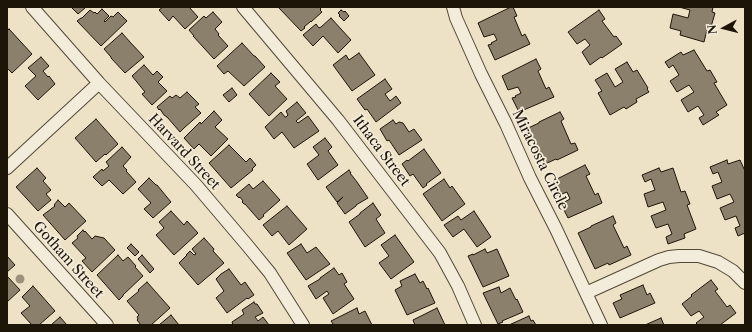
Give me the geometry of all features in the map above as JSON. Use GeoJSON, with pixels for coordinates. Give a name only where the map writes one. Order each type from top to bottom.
{"type":"FeatureCollection","features":[{"type":"Feature","properties":{"kind":"street","name":"Harvard Street"},"geometry":{"type":"LineString","coordinates":[[32,7],[99,83],[196,185],[270,272],[303,325]]}},
{"type":"Feature","properties":{"kind":"street","name":"Ithaca Street"},"geometry":{"type":"LineString","coordinates":[[243,7],[338,120],[440,253],[458,286],[475,325]]}},
{"type":"Feature","properties":{"kind":"street","name":"Miracosta Circle"},"geometry":{"type":"LineString","coordinates":[[453,7],[456,18],[480,74],[506,124],[530,178],[556,229],[601,325]]}},
{"type":"Feature","properties":{"kind":"street"},"geometry":{"type":"LineString","coordinates":[[7,168],[99,83]]}},
{"type":"Feature","properties":{"kind":"street","name":"Gotham Street"},"geometry":{"type":"LineString","coordinates":[[7,214],[107,325]]}},
{"type":"Feature","properties":{"kind":"street"},"geometry":{"type":"LineString","coordinates":[[586,293],[659,260],[679,256],[699,256],[718,262],[733,271],[745,283]]}},
{"type":"Feature","properties":{"kind":"building"},"geometry":{"type":"Polygon","coordinates":[[[71,7],[84,7],[85,8],[78,14],[71,7]]]}},
{"type":"Feature","properties":{"kind":"building"},"geometry":{"type":"Polygon","coordinates":[[[163,7],[189,7],[198,17],[185,29],[173,16],[169,21],[159,10],[163,7]]]}},
{"type":"Feature","properties":{"kind":"building"},"geometry":{"type":"Polygon","coordinates":[[[278,7],[319,7],[322,12],[301,31],[278,7]]]}},
{"type":"Feature","properties":{"kind":"building"},"geometry":{"type":"Polygon","coordinates":[[[513,7],[517,16],[514,17],[522,36],[525,34],[530,44],[495,60],[488,45],[497,40],[494,34],[484,37],[478,23],[513,7]]]}},
{"type":"Feature","properties":{"kind":"building"},"geometry":{"type":"Polygon","coordinates":[[[679,7],[713,7],[712,12],[715,13],[711,27],[708,26],[704,42],[680,35],[681,31],[670,28],[673,14],[688,18],[690,10],[679,7]]]}},
{"type":"Feature","properties":{"kind":"building"},"geometry":{"type":"Polygon","coordinates":[[[102,9],[109,16],[104,21],[105,22],[118,12],[127,21],[101,46],[77,21],[90,10],[97,14],[102,9]]]}},
{"type":"Feature","properties":{"kind":"building"},"geometry":{"type":"Polygon","coordinates":[[[341,10],[344,12],[345,11],[349,16],[344,21],[338,13],[341,10]]]}},
{"type":"Feature","properties":{"kind":"building"},"geometry":{"type":"Polygon","coordinates":[[[599,10],[605,19],[602,21],[614,37],[616,36],[622,44],[590,65],[582,52],[590,45],[585,39],[577,44],[568,32],[599,10]]]}},
{"type":"Feature","properties":{"kind":"building"},"geometry":{"type":"Polygon","coordinates":[[[213,12],[222,22],[215,29],[219,34],[218,35],[228,46],[214,59],[189,30],[204,16],[206,18],[213,12]]]}},
{"type":"Feature","properties":{"kind":"building"},"geometry":{"type":"Polygon","coordinates":[[[331,18],[351,40],[338,53],[323,36],[313,46],[303,35],[316,24],[319,28],[331,18]]]}},
{"type":"Feature","properties":{"kind":"building"},"geometry":{"type":"Polygon","coordinates":[[[9,29],[32,54],[12,73],[7,68],[7,31],[9,29]]]}},
{"type":"Feature","properties":{"kind":"building"},"geometry":{"type":"Polygon","coordinates":[[[122,33],[144,57],[125,73],[104,49],[122,33]]]}},
{"type":"Feature","properties":{"kind":"building"},"geometry":{"type":"Polygon","coordinates":[[[242,43],[265,67],[244,86],[228,71],[224,74],[217,66],[242,43]]]}},
{"type":"Feature","properties":{"kind":"building"},"geometry":{"type":"Polygon","coordinates":[[[694,50],[707,71],[710,70],[717,82],[714,83],[727,105],[716,112],[719,115],[703,125],[699,118],[704,115],[698,106],[688,112],[681,100],[694,92],[689,85],[677,92],[670,81],[679,75],[673,65],[669,68],[665,62],[681,52],[683,55],[694,50]]]}},
{"type":"Feature","properties":{"kind":"building"},"geometry":{"type":"Polygon","coordinates":[[[359,53],[375,75],[352,91],[333,65],[346,55],[349,60],[359,53]]]}},
{"type":"Feature","properties":{"kind":"building"},"geometry":{"type":"Polygon","coordinates":[[[41,57],[49,66],[43,71],[55,84],[38,100],[25,86],[36,76],[28,68],[41,57]]]}},
{"type":"Feature","properties":{"kind":"building"},"geometry":{"type":"Polygon","coordinates":[[[536,59],[541,69],[538,71],[546,89],[549,87],[554,97],[519,112],[512,98],[521,93],[518,87],[508,90],[502,76],[536,59]]]}},
{"type":"Feature","properties":{"kind":"building"},"geometry":{"type":"Polygon","coordinates":[[[627,62],[633,72],[637,70],[649,92],[636,99],[637,102],[626,109],[624,107],[610,115],[598,93],[602,91],[595,80],[607,73],[615,87],[623,82],[615,69],[627,62]]]}},
{"type":"Feature","properties":{"kind":"building"},"geometry":{"type":"Polygon","coordinates":[[[144,65],[153,75],[157,71],[163,77],[158,82],[167,91],[152,105],[142,94],[145,92],[132,76],[144,65]]]}},
{"type":"Feature","properties":{"kind":"building"},"geometry":{"type":"Polygon","coordinates":[[[271,73],[280,82],[275,86],[287,99],[269,116],[249,94],[271,73]]]}},
{"type":"Feature","properties":{"kind":"building"},"geometry":{"type":"Polygon","coordinates":[[[385,79],[392,89],[385,94],[390,101],[396,96],[401,103],[376,122],[367,109],[365,110],[357,99],[385,79]]]}},
{"type":"Feature","properties":{"kind":"building"},"geometry":{"type":"Polygon","coordinates":[[[232,88],[237,95],[229,102],[223,95],[232,88]]]}},
{"type":"Feature","properties":{"kind":"building"},"geometry":{"type":"Polygon","coordinates":[[[187,92],[199,104],[195,107],[201,113],[180,132],[157,107],[170,96],[172,98],[176,95],[180,98],[187,92]]]}},
{"type":"Feature","properties":{"kind":"building"},"geometry":{"type":"Polygon","coordinates":[[[297,102],[306,113],[296,121],[298,123],[308,116],[319,131],[294,148],[282,132],[274,139],[265,127],[281,112],[286,117],[288,115],[286,111],[297,102]]]}},
{"type":"Feature","properties":{"kind":"building"},"geometry":{"type":"Polygon","coordinates":[[[214,111],[222,120],[215,127],[228,139],[211,156],[199,144],[194,149],[184,138],[214,111]]]}},
{"type":"Feature","properties":{"kind":"building"},"geometry":{"type":"Polygon","coordinates":[[[560,112],[564,119],[561,121],[571,144],[575,143],[578,150],[543,165],[526,129],[560,112]]]}},
{"type":"Feature","properties":{"kind":"building"},"geometry":{"type":"Polygon","coordinates":[[[96,119],[118,144],[96,162],[75,138],[96,119]]]}},
{"type":"Feature","properties":{"kind":"building"},"geometry":{"type":"Polygon","coordinates":[[[393,120],[396,124],[399,122],[403,123],[409,132],[414,129],[422,140],[399,155],[389,140],[387,141],[380,129],[393,120]]]}},
{"type":"Feature","properties":{"kind":"building"},"geometry":{"type":"Polygon","coordinates":[[[325,138],[332,147],[328,151],[338,165],[318,180],[307,164],[319,155],[313,147],[325,138]]]}},
{"type":"Feature","properties":{"kind":"building"},"geometry":{"type":"Polygon","coordinates":[[[229,145],[246,162],[250,158],[256,165],[252,169],[253,170],[231,188],[209,163],[229,145]]]}},
{"type":"Feature","properties":{"kind":"building"},"geometry":{"type":"Polygon","coordinates":[[[122,147],[131,157],[123,166],[136,182],[123,194],[109,180],[102,186],[93,177],[102,169],[103,171],[109,166],[106,162],[122,147]]]}},
{"type":"Feature","properties":{"kind":"building"},"geometry":{"type":"Polygon","coordinates":[[[424,149],[441,173],[423,188],[413,174],[410,176],[402,164],[424,149]]]}},
{"type":"Feature","properties":{"kind":"building"},"geometry":{"type":"Polygon","coordinates":[[[727,160],[728,164],[740,160],[745,171],[745,233],[738,236],[735,228],[740,226],[736,216],[725,220],[720,208],[734,202],[730,194],[717,199],[712,186],[722,182],[718,172],[713,174],[710,167],[727,160]]]}},
{"type":"Feature","properties":{"kind":"building"},"geometry":{"type":"Polygon","coordinates":[[[585,165],[590,174],[586,176],[595,195],[598,193],[602,203],[568,218],[561,204],[570,199],[567,192],[557,196],[551,182],[585,165]]]}},
{"type":"Feature","properties":{"kind":"building"},"geometry":{"type":"Polygon","coordinates":[[[37,168],[46,178],[43,181],[51,190],[46,194],[51,200],[38,211],[16,187],[37,168]]]}},
{"type":"Feature","properties":{"kind":"building"},"geometry":{"type":"Polygon","coordinates":[[[659,168],[661,172],[673,168],[681,192],[685,191],[690,204],[687,205],[696,229],[684,234],[685,238],[668,244],[666,237],[672,234],[668,224],[656,228],[651,216],[666,210],[663,202],[648,207],[644,194],[655,190],[651,179],[645,182],[642,175],[659,168]]]}},
{"type":"Feature","properties":{"kind":"building"},"geometry":{"type":"Polygon","coordinates":[[[349,170],[368,198],[345,214],[337,203],[343,197],[337,202],[326,187],[349,170]]]}},
{"type":"Feature","properties":{"kind":"building"},"geometry":{"type":"Polygon","coordinates":[[[149,178],[171,202],[153,218],[144,209],[151,203],[138,189],[149,178]]]}},
{"type":"Feature","properties":{"kind":"building"},"geometry":{"type":"Polygon","coordinates":[[[444,179],[450,188],[452,186],[465,204],[442,221],[423,194],[444,179]]]}},
{"type":"Feature","properties":{"kind":"building"},"geometry":{"type":"Polygon","coordinates":[[[263,181],[280,200],[259,220],[242,202],[243,201],[240,197],[239,198],[236,195],[249,184],[253,189],[263,181]]]}},
{"type":"Feature","properties":{"kind":"building"},"geometry":{"type":"Polygon","coordinates":[[[58,200],[65,207],[69,203],[86,221],[65,240],[43,215],[55,206],[54,205],[58,200]]]}},
{"type":"Feature","properties":{"kind":"building"},"geometry":{"type":"Polygon","coordinates":[[[373,203],[381,215],[376,219],[385,233],[365,247],[349,222],[373,203]]]}},
{"type":"Feature","properties":{"kind":"building"},"geometry":{"type":"Polygon","coordinates":[[[287,206],[307,229],[289,245],[278,231],[272,236],[263,225],[287,206]]]}},
{"type":"Feature","properties":{"kind":"building"},"geometry":{"type":"Polygon","coordinates":[[[171,211],[184,225],[187,221],[198,233],[174,255],[156,235],[164,228],[159,222],[171,211]]]}},
{"type":"Feature","properties":{"kind":"building"},"geometry":{"type":"Polygon","coordinates":[[[474,211],[491,237],[477,247],[464,229],[453,237],[444,225],[458,216],[461,220],[474,211]]]}},
{"type":"Feature","properties":{"kind":"building"},"geometry":{"type":"Polygon","coordinates":[[[613,216],[616,223],[613,225],[624,248],[627,246],[631,255],[609,265],[608,263],[595,269],[578,233],[613,216]]]}},
{"type":"Feature","properties":{"kind":"building"},"geometry":{"type":"Polygon","coordinates":[[[83,230],[92,239],[95,236],[104,238],[115,250],[92,272],[82,261],[86,258],[72,243],[78,238],[77,236],[83,230]]]}},
{"type":"Feature","properties":{"kind":"building"},"geometry":{"type":"Polygon","coordinates":[[[395,235],[414,262],[391,279],[379,263],[389,256],[381,245],[395,235]]]}},
{"type":"Feature","properties":{"kind":"building"},"geometry":{"type":"Polygon","coordinates":[[[204,238],[224,263],[198,285],[179,263],[190,251],[194,255],[196,254],[192,249],[204,238]]]}},
{"type":"Feature","properties":{"kind":"building"},"geometry":{"type":"Polygon","coordinates":[[[131,244],[139,252],[135,256],[127,248],[131,244]]]}},
{"type":"Feature","properties":{"kind":"building"},"geometry":{"type":"Polygon","coordinates":[[[301,244],[307,253],[316,247],[330,264],[306,280],[287,253],[301,244]]]}},
{"type":"Feature","properties":{"kind":"building"},"geometry":{"type":"Polygon","coordinates":[[[485,249],[487,253],[497,249],[509,276],[483,287],[468,256],[485,249]]]}},
{"type":"Feature","properties":{"kind":"building"},"geometry":{"type":"Polygon","coordinates":[[[118,255],[123,261],[128,257],[143,276],[119,300],[97,275],[118,255]]]}},
{"type":"Feature","properties":{"kind":"building"},"geometry":{"type":"Polygon","coordinates":[[[142,255],[154,269],[150,273],[138,259],[142,255]]]}},
{"type":"Feature","properties":{"kind":"building"},"geometry":{"type":"Polygon","coordinates":[[[7,256],[15,265],[7,272],[7,256]]]}},
{"type":"Feature","properties":{"kind":"building"},"geometry":{"type":"Polygon","coordinates":[[[334,268],[339,275],[342,273],[347,282],[344,284],[354,299],[333,314],[323,298],[329,294],[327,291],[316,299],[308,286],[334,268]]]}},
{"type":"Feature","properties":{"kind":"building"},"geometry":{"type":"Polygon","coordinates":[[[229,269],[241,285],[245,282],[254,295],[248,299],[247,298],[227,313],[216,298],[224,291],[216,279],[229,269]]]}},
{"type":"Feature","properties":{"kind":"building"},"geometry":{"type":"Polygon","coordinates":[[[415,274],[420,283],[423,281],[427,289],[428,288],[435,303],[407,315],[395,290],[402,286],[400,281],[415,274]]]}},
{"type":"Feature","properties":{"kind":"building"},"geometry":{"type":"Polygon","coordinates":[[[7,276],[20,290],[7,302],[7,276]]]}},
{"type":"Feature","properties":{"kind":"building"},"geometry":{"type":"Polygon","coordinates":[[[711,280],[718,289],[715,291],[727,307],[730,305],[736,313],[720,325],[698,325],[696,323],[704,317],[699,311],[691,316],[682,304],[711,280]]]}},
{"type":"Feature","properties":{"kind":"building"},"geometry":{"type":"Polygon","coordinates":[[[147,282],[170,308],[151,325],[141,325],[137,320],[139,315],[127,301],[147,282]]]}},
{"type":"Feature","properties":{"kind":"building"},"geometry":{"type":"Polygon","coordinates":[[[643,285],[647,295],[650,293],[655,303],[620,318],[613,303],[622,299],[620,295],[643,285]]]}},
{"type":"Feature","properties":{"kind":"building"},"geometry":{"type":"Polygon","coordinates":[[[33,286],[55,311],[39,325],[32,325],[21,313],[30,306],[22,297],[33,286]]]}},
{"type":"Feature","properties":{"kind":"building"},"geometry":{"type":"Polygon","coordinates":[[[499,287],[501,293],[510,288],[523,312],[498,324],[483,293],[499,287]]]}},
{"type":"Feature","properties":{"kind":"building"},"geometry":{"type":"Polygon","coordinates":[[[254,302],[263,313],[255,317],[258,321],[263,317],[269,325],[233,325],[232,322],[244,314],[242,310],[254,302]]]}},
{"type":"Feature","properties":{"kind":"building"},"geometry":{"type":"Polygon","coordinates":[[[357,308],[359,314],[365,311],[372,325],[334,325],[331,321],[357,308]]]}},
{"type":"Feature","properties":{"kind":"building"},"geometry":{"type":"Polygon","coordinates":[[[437,308],[445,325],[415,325],[413,320],[437,308]]]}},
{"type":"Feature","properties":{"kind":"building"},"geometry":{"type":"Polygon","coordinates":[[[171,315],[179,325],[159,325],[171,315]]]}},
{"type":"Feature","properties":{"kind":"building"},"geometry":{"type":"Polygon","coordinates":[[[529,316],[531,321],[533,320],[536,325],[509,325],[529,316]]]}},
{"type":"Feature","properties":{"kind":"building"},"geometry":{"type":"Polygon","coordinates":[[[60,317],[67,325],[51,325],[60,317]]]}},
{"type":"Feature","properties":{"kind":"building"},"geometry":{"type":"Polygon","coordinates":[[[661,318],[664,325],[645,325],[661,318]]]}}]}
